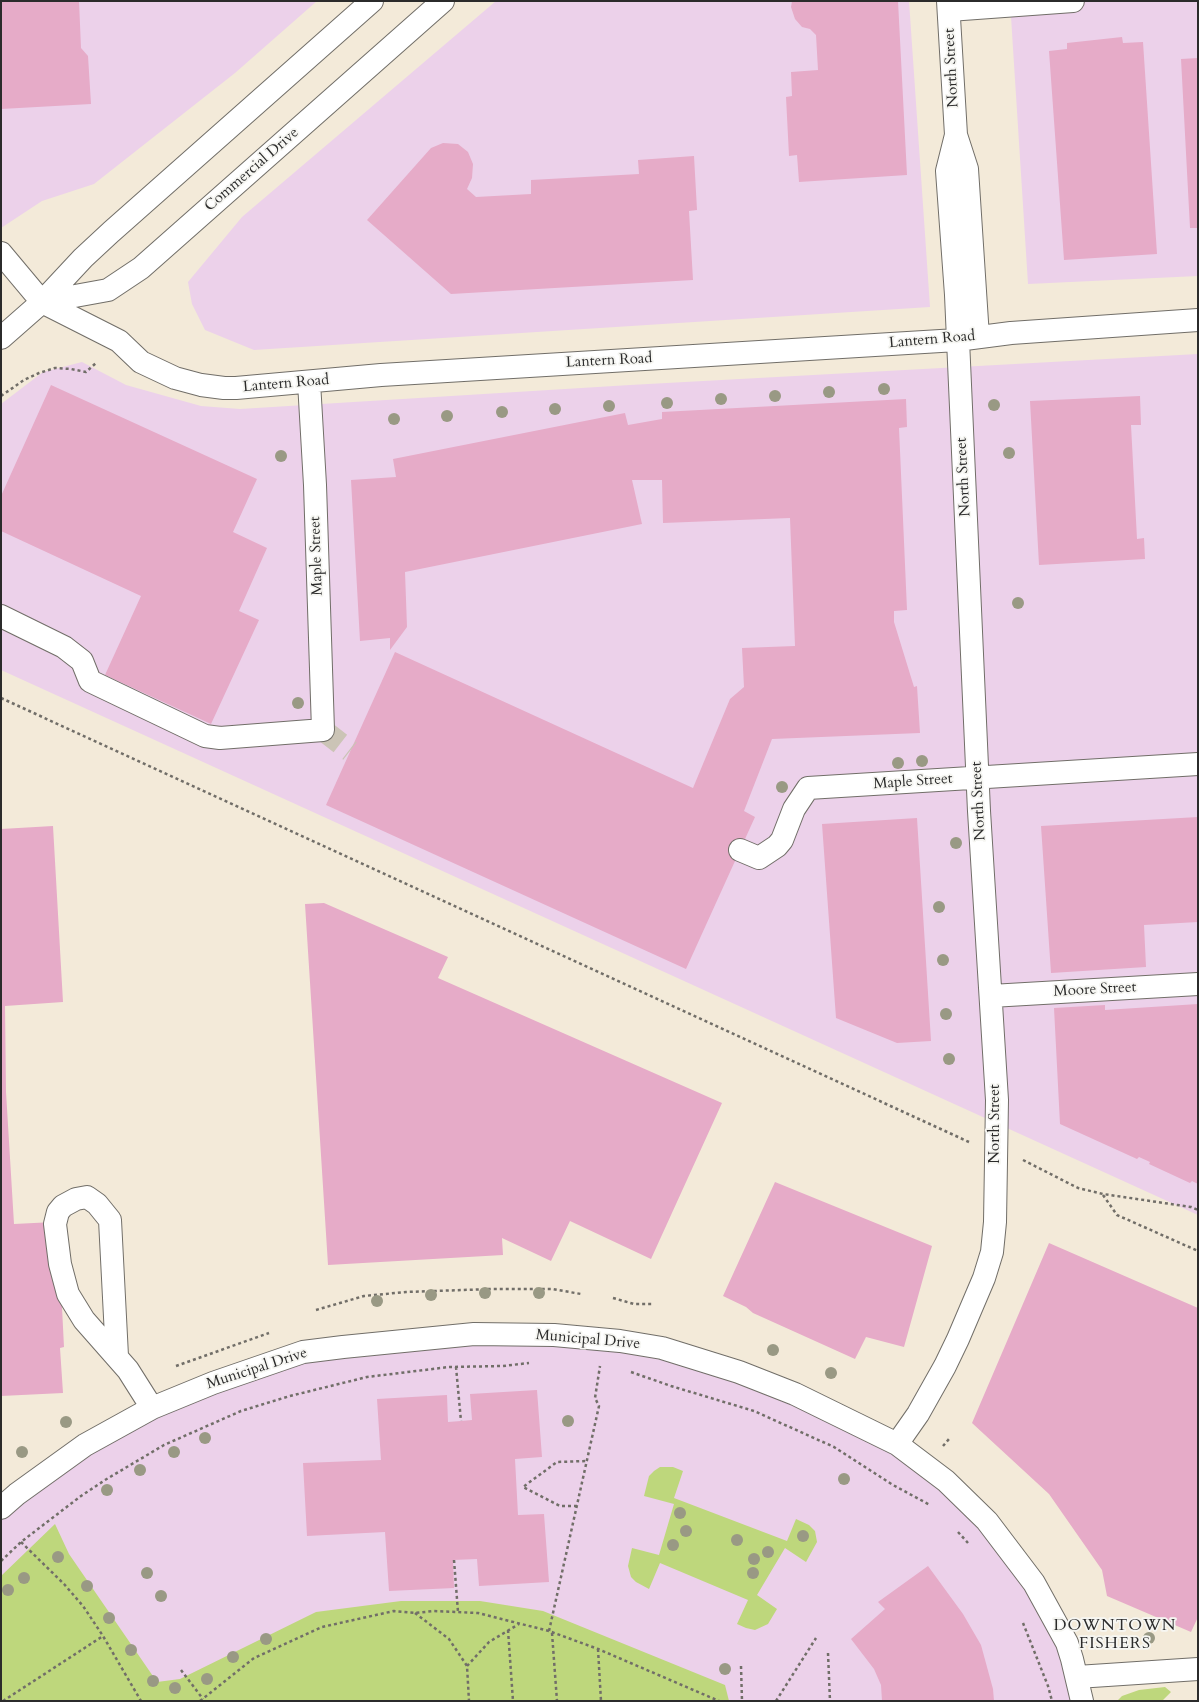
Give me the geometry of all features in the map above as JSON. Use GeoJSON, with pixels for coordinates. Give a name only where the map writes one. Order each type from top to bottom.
{"type":"FeatureCollection","features":[{"type":"Feature","properties":{"kind":"street"},"geometry":{"type":"LineString","coordinates":[[1,338],[42,302],[83,258],[111,232],[372,1]]}},
{"type":"Feature","properties":{"kind":"street","name":"Commercial Drive"},"geometry":{"type":"LineString","coordinates":[[42,302],[108,290],[140,268],[443,1]]}},
{"type":"Feature","properties":{"kind":"street"},"geometry":{"type":"LineString","coordinates":[[948,6],[1073,1]]}},
{"type":"Feature","properties":{"kind":"street","name":"North Street"},"geometry":{"type":"LineString","coordinates":[[897,1444],[918,1414],[945,1366],[984,1278],[992,1252],[995,1222],[997,1100],[978,778],[968,338],[967,169],[956,135],[948,6]]}},
{"type":"Feature","properties":{"kind":"street"},"geometry":{"type":"LineString","coordinates":[[1,253],[42,302]]}},
{"type":"Feature","properties":{"kind":"street","name":"Lantern Road"},"geometry":{"type":"LineString","coordinates":[[42,302],[119,341],[141,362],[175,378],[201,385],[236,388],[428,372],[968,338],[1011,333],[1198,320]]}},
{"type":"Feature","properties":{"kind":"street","name":"Maple Street"},"geometry":{"type":"LineString","coordinates":[[1,616],[64,647],[82,661],[90,681],[205,736],[220,738],[323,730],[315,485],[309,382]]}},
{"type":"Feature","properties":{"kind":"street","name":"Maple Street"},"geometry":{"type":"LineString","coordinates":[[740,850],[759,858],[777,846],[782,840],[794,809],[808,788],[1198,764]]}},
{"type":"Feature","properties":{"kind":"street","name":"Moore Street"},"geometry":{"type":"LineString","coordinates":[[991,996],[1198,984]]}},
{"type":"Feature","properties":{"kind":"street"},"geometry":{"type":"LineString","coordinates":[[117,1356],[110,1220],[96,1204],[87,1197],[76,1199],[63,1206],[58,1212],[56,1220],[61,1270],[68,1294],[84,1320],[128,1370],[152,1408]]}},
{"type":"Feature","properties":{"kind":"street","name":"Municipal Drive"},"geometry":{"type":"LineString","coordinates":[[1,1508],[17,1494],[85,1445],[152,1408],[213,1383],[303,1352],[343,1346],[474,1334],[554,1335],[662,1348],[739,1372],[795,1394],[897,1444],[946,1481],[987,1521],[1034,1583],[1050,1610],[1067,1644],[1077,1677],[1082,1701]]}},
{"type":"Feature","properties":{"kind":"street"},"geometry":{"type":"LineString","coordinates":[[1077,1677],[1198,1669]]}},
{"type":"Feature","properties":{"kind":"path"},"geometry":{"type":"LineString","coordinates":[[1,396],[24,380],[39,373],[55,368],[86,372],[96,363]]}},
{"type":"Feature","properties":{"kind":"path"},"geometry":{"type":"LineString","coordinates":[[1,698],[976,1145]]}},
{"type":"Feature","properties":{"kind":"path"},"geometry":{"type":"LineString","coordinates":[[1020,1159],[1078,1188],[1103,1194],[1191,1207],[1198,1210]]}},
{"type":"Feature","properties":{"kind":"path"},"geometry":{"type":"LineString","coordinates":[[1103,1194],[1117,1215],[1198,1251]]}},
{"type":"Feature","properties":{"kind":"path"},"geometry":{"type":"LineString","coordinates":[[316,1310],[364,1296],[406,1292],[491,1289],[552,1289],[581,1294]]}},
{"type":"Feature","properties":{"kind":"path"},"geometry":{"type":"LineString","coordinates":[[613,1298],[634,1304],[654,1304]]}},
{"type":"Feature","properties":{"kind":"path"},"geometry":{"type":"LineString","coordinates":[[176,1366],[269,1333]]}},
{"type":"Feature","properties":{"kind":"path"},"geometry":{"type":"LineString","coordinates":[[454,1336],[461,1421]]}},
{"type":"Feature","properties":{"kind":"path"},"geometry":{"type":"LineString","coordinates":[[1,1561],[21,1542],[81,1496],[133,1463],[164,1445],[241,1411],[290,1396],[366,1377],[413,1370],[503,1366],[531,1362]]}},
{"type":"Feature","properties":{"kind":"path"},"geometry":{"type":"LineString","coordinates":[[594,1366],[607,1367]]}},
{"type":"Feature","properties":{"kind":"path"},"geometry":{"type":"LineString","coordinates":[[557,1701],[551,1632],[599,1406],[595,1398],[600,1366]]}},
{"type":"Feature","properties":{"kind":"path"},"geometry":{"type":"LineString","coordinates":[[627,1371],[754,1411],[834,1447],[894,1485],[934,1507]]}},
{"type":"Feature","properties":{"kind":"path"},"geometry":{"type":"LineString","coordinates":[[577,1506],[560,1506],[523,1487],[556,1462],[587,1461]]}},
{"type":"Feature","properties":{"kind":"path"},"geometry":{"type":"LineString","coordinates":[[954,1529],[969,1544]]}},
{"type":"Feature","properties":{"kind":"path"},"geometry":{"type":"LineString","coordinates":[[21,1542],[64,1584],[83,1606],[103,1636],[141,1701]]}},
{"type":"Feature","properties":{"kind":"path"},"geometry":{"type":"LineString","coordinates":[[454,1560],[458,1612]]}},
{"type":"Feature","properties":{"kind":"path"},"geometry":{"type":"LineString","coordinates":[[200,1701],[254,1658],[322,1627],[394,1610],[415,1613],[478,1613],[519,1623],[551,1632],[598,1649],[719,1701]]}},
{"type":"Feature","properties":{"kind":"path"},"geometry":{"type":"LineString","coordinates":[[415,1613],[449,1639],[467,1666],[469,1701]]}},
{"type":"Feature","properties":{"kind":"path"},"geometry":{"type":"LineString","coordinates":[[1021,1618],[1048,1686],[1052,1701]]}},
{"type":"Feature","properties":{"kind":"path"},"geometry":{"type":"LineString","coordinates":[[467,1666],[489,1642],[519,1623]]}},
{"type":"Feature","properties":{"kind":"path"},"geometry":{"type":"LineString","coordinates":[[508,1630],[513,1701]]}},
{"type":"Feature","properties":{"kind":"path"},"geometry":{"type":"LineString","coordinates":[[3,1701],[103,1636]]}},
{"type":"Feature","properties":{"kind":"path"},"geometry":{"type":"LineString","coordinates":[[776,1701],[816,1638]]}},
{"type":"Feature","properties":{"kind":"path"},"geometry":{"type":"LineString","coordinates":[[598,1649],[601,1701]]}},
{"type":"Feature","properties":{"kind":"path"},"geometry":{"type":"LineString","coordinates":[[828,1653],[830,1701]]}},
{"type":"Feature","properties":{"kind":"path"},"geometry":{"type":"LineString","coordinates":[[740,1666],[742,1701]]}},
{"type":"Feature","properties":{"kind":"path"},"geometry":{"type":"LineString","coordinates":[[180,1670],[203,1699]]}},
{"type":"Feature","properties":{"kind":"shaded area"},"geometry":{"type":"Polygon","coordinates":[[[1,1],[317,1],[235,73],[94,184],[42,201],[1,228],[1,1]]]}},
{"type":"Feature","properties":{"kind":"shaded area"},"geometry":{"type":"Polygon","coordinates":[[[496,1],[909,1],[930,307],[254,350],[205,330],[192,304],[188,282],[242,217],[496,1]]]}},
{"type":"Feature","properties":{"kind":"shaded area"},"geometry":{"type":"Polygon","coordinates":[[[1010,1],[1198,1],[1198,276],[1028,284],[1010,1]]]}},
{"type":"Feature","properties":{"kind":"shaded area"},"geometry":{"type":"Polygon","coordinates":[[[1198,354],[1198,1215],[1,670],[1,404],[43,372],[82,362],[126,385],[201,406],[240,409],[630,385],[1198,354]]]}},
{"type":"Feature","properties":{"kind":"shaded area"},"geometry":{"type":"Polygon","coordinates":[[[455,1343],[619,1348],[737,1379],[898,1450],[982,1526],[1029,1586],[1066,1662],[1076,1701],[1,1701],[1,1517],[88,1451],[155,1414],[304,1359],[455,1343]]]}},
{"type":"Feature","properties":{"kind":"green space"},"geometry":{"type":"Polygon","coordinates":[[[660,1467],[673,1467],[683,1471],[674,1498],[787,1541],[796,1519],[809,1525],[815,1531],[817,1542],[806,1562],[785,1548],[757,1595],[777,1609],[768,1624],[755,1630],[737,1624],[748,1600],[660,1563],[649,1589],[636,1582],[631,1577],[628,1566],[632,1548],[659,1555],[674,1504],[644,1496],[649,1476],[660,1467]]]}},
{"type":"Feature","properties":{"kind":"green space"},"geometry":{"type":"Polygon","coordinates":[[[55,1524],[69,1554],[157,1682],[180,1679],[316,1612],[401,1601],[480,1601],[543,1611],[725,1685],[729,1701],[1,1701],[1,1576],[55,1524]]]}},
{"type":"Feature","properties":{"kind":"green space"},"geometry":{"type":"Polygon","coordinates":[[[1165,1687],[1171,1692],[1162,1701],[1117,1701],[1122,1696],[1139,1690],[1165,1687]]]}},
{"type":"Feature","properties":{"kind":"building"},"geometry":{"type":"Polygon","coordinates":[[[1,1],[79,1],[81,48],[88,56],[91,104],[1,109],[1,1]]]}},
{"type":"Feature","properties":{"kind":"building"},"geometry":{"type":"Polygon","coordinates":[[[792,1],[898,1],[907,175],[799,182],[797,155],[789,156],[786,97],[792,96],[791,72],[818,70],[816,35],[810,29],[802,27],[795,19],[791,7],[792,1]]]}},
{"type":"Feature","properties":{"kind":"building"},"geometry":{"type":"Polygon","coordinates":[[[1122,37],[1123,43],[1143,42],[1157,254],[1064,260],[1049,51],[1067,49],[1067,43],[1122,37]]]}},
{"type":"Feature","properties":{"kind":"building"},"geometry":{"type":"Polygon","coordinates":[[[1198,58],[1198,228],[1190,228],[1181,59],[1198,58]]]}},
{"type":"Feature","properties":{"kind":"building"},"geometry":{"type":"Polygon","coordinates":[[[443,143],[458,144],[468,152],[473,164],[472,178],[467,189],[476,197],[531,194],[531,180],[639,174],[638,160],[694,156],[697,210],[689,211],[693,280],[451,294],[367,220],[431,148],[443,143]]]}},
{"type":"Feature","properties":{"kind":"building"},"geometry":{"type":"Polygon","coordinates":[[[51,385],[257,479],[233,532],[267,548],[239,611],[259,620],[211,724],[105,675],[141,596],[1,531],[1,496],[51,385]]]}},
{"type":"Feature","properties":{"kind":"building"},"geometry":{"type":"Polygon","coordinates":[[[1140,396],[1141,425],[1131,425],[1137,539],[1144,538],[1145,559],[1039,565],[1030,401],[1140,396]]]}},
{"type":"Feature","properties":{"kind":"building"},"geometry":{"type":"Polygon","coordinates":[[[906,399],[907,427],[899,428],[907,610],[894,611],[894,622],[914,687],[917,686],[920,733],[772,739],[744,811],[755,817],[686,969],[326,805],[395,652],[693,788],[730,699],[744,687],[742,648],[795,646],[790,518],[663,523],[662,480],[632,480],[642,524],[405,572],[407,627],[390,650],[390,638],[360,641],[351,480],[396,477],[393,459],[625,413],[628,425],[662,419],[662,412],[906,399]]]}},
{"type":"Feature","properties":{"kind":"building"},"geometry":{"type":"Polygon","coordinates":[[[1198,817],[1198,922],[1144,925],[1146,967],[1051,973],[1041,826],[1198,817]]]}},
{"type":"Feature","properties":{"kind":"building"},"geometry":{"type":"Polygon","coordinates":[[[917,818],[931,1041],[897,1043],[836,1018],[822,824],[917,818]]]}},
{"type":"Feature","properties":{"kind":"building"},"geometry":{"type":"Polygon","coordinates":[[[53,826],[63,1002],[5,1006],[6,1092],[14,1224],[54,1222],[60,1268],[64,1347],[60,1348],[63,1393],[1,1396],[1,829],[53,826]]]}},
{"type":"Feature","properties":{"kind":"building"},"geometry":{"type":"Polygon","coordinates":[[[324,903],[448,957],[438,978],[722,1103],[651,1259],[570,1221],[551,1261],[502,1238],[503,1255],[328,1265],[305,904],[324,903]]]}},
{"type":"Feature","properties":{"kind":"building"},"geometry":{"type":"Polygon","coordinates":[[[1198,1004],[1198,1184],[1192,1181],[1190,1183],[1149,1164],[1150,1162],[1139,1157],[1137,1159],[1060,1124],[1054,1008],[1105,1005],[1105,1010],[1198,1004]]]}},
{"type":"Feature","properties":{"kind":"building"},"geometry":{"type":"Polygon","coordinates":[[[775,1182],[932,1246],[904,1347],[866,1337],[855,1359],[753,1313],[746,1307],[723,1296],[775,1182]]]}},
{"type":"Feature","properties":{"kind":"building"},"geometry":{"type":"Polygon","coordinates":[[[1049,1243],[1198,1308],[1198,1617],[1191,1632],[1107,1596],[1102,1570],[1049,1494],[972,1423],[1049,1243]]]}},
{"type":"Feature","properties":{"kind":"building"},"geometry":{"type":"Polygon","coordinates":[[[537,1390],[542,1457],[515,1459],[518,1515],[544,1514],[549,1582],[479,1586],[477,1559],[453,1560],[454,1588],[389,1591],[385,1532],[307,1536],[303,1463],[381,1460],[377,1399],[447,1395],[448,1422],[472,1420],[470,1394],[537,1390]]]}},
{"type":"Feature","properties":{"kind":"building"},"geometry":{"type":"Polygon","coordinates":[[[928,1566],[963,1614],[981,1645],[993,1689],[994,1701],[882,1701],[881,1685],[874,1669],[851,1639],[885,1609],[878,1602],[928,1566]]]}},
{"type":"Feature","properties":{"kind":"tunnel"},"geometry":{"type":"LineString","coordinates":[[323,730],[350,751]]}},
{"type":"Feature","properties":{"kind":"district","name":"DOWNTOWN FISHERS"},"geometry":{"type":"Point","coordinates":[1115,1635]}}]}
